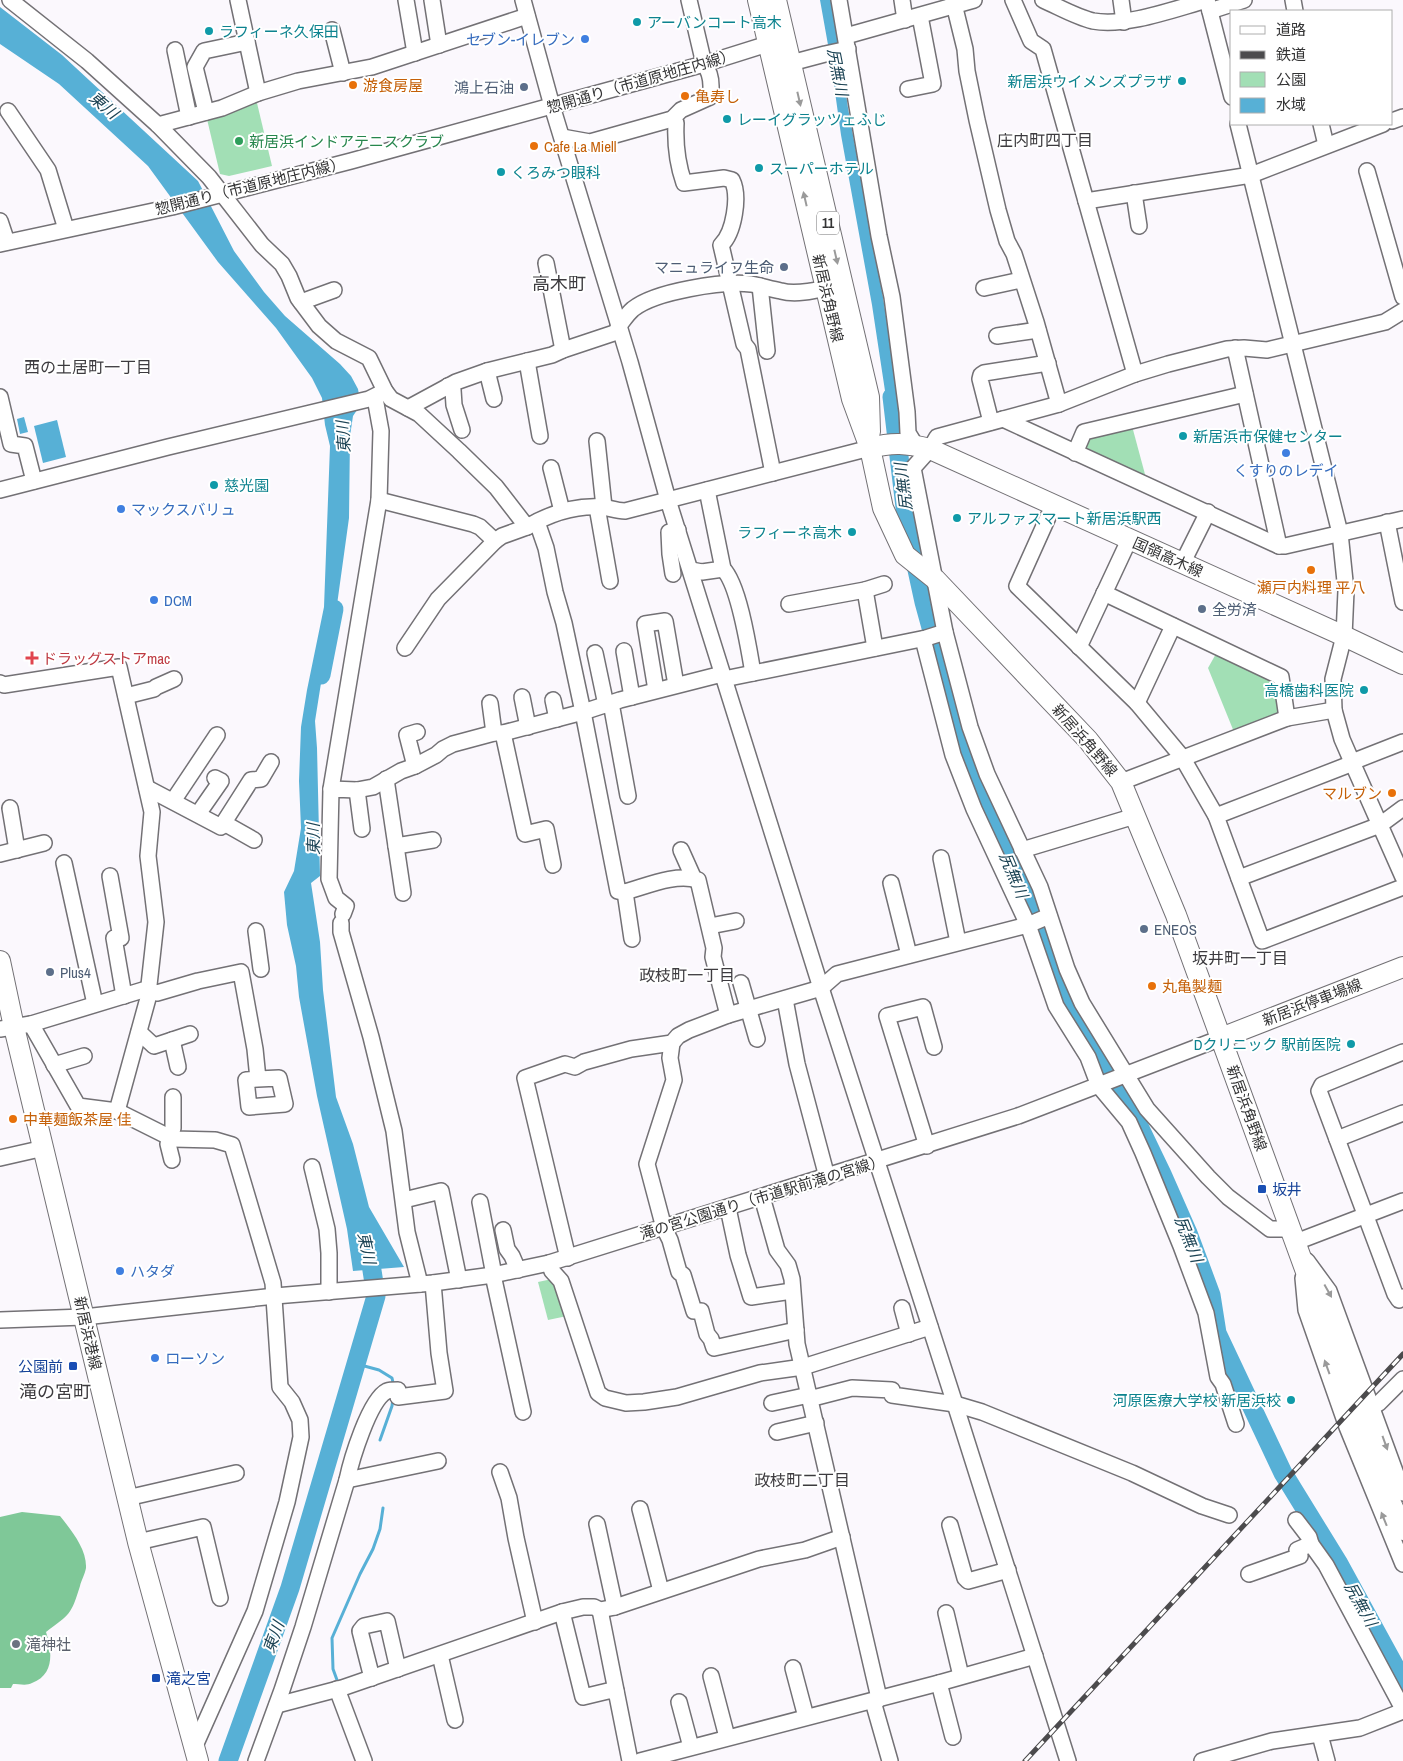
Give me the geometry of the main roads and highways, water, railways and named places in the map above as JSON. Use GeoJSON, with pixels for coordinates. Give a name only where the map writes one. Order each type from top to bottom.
{"type":"FeatureCollection","features":[{"type":"Feature","properties":{"kind":"main road","name":"新居浜角野線"},"geometry":{"type":"LineString","coordinates":[[758,0],[777,41],[791,63],[869,397],[902,446]]}},
{"type":"Feature","properties":{"kind":"main road","name":"新居浜角野線"},"geometry":{"type":"LineString","coordinates":[[776,0],[777,41],[826,288],[852,400],[902,446]]}},
{"type":"Feature","properties":{"kind":"main road","name":"新居浜角野線"},"geometry":{"type":"LineString","coordinates":[[902,446],[883,508],[905,555],[933,578],[1088,740],[1121,782],[1176,915],[1387,1494],[1403,1530]]}},
{"type":"Feature","properties":{"kind":"main road","name":"国領高木線"},"geometry":{"type":"LineString","coordinates":[[902,446],[1054,506],[1403,664]]}},
{"type":"Feature","properties":{"kind":"main road","name":"新居浜港線"},"geometry":{"type":"LineString","coordinates":[[0,961],[127,1498],[196,1757]]}},
{"type":"Feature","properties":{"kind":"main road","name":"新居浜停車場線"},"geometry":{"type":"LineString","coordinates":[[1221,1038],[1403,967]]}},
{"type":"Feature","properties":{"kind":"water"},"geometry":{"type":"Polygon","coordinates":[[[820,0],[831,0],[835,18],[848,108],[883,297],[898,393],[900,424],[890,417],[887,404],[820,0]]]}},
{"type":"Feature","properties":{"kind":"water"},"geometry":{"type":"Polygon","coordinates":[[[0,7],[62,55],[198,181],[234,251],[264,292],[285,316],[340,364],[351,376],[358,389],[359,407],[353,416],[350,436],[349,518],[336,612],[328,639],[315,721],[320,876],[311,883],[320,942],[323,990],[336,1097],[353,1144],[369,1207],[404,1267],[353,1271],[347,1229],[317,1096],[299,997],[296,966],[287,925],[284,892],[294,871],[301,828],[299,781],[301,727],[324,607],[330,446],[322,398],[312,378],[276,328],[218,262],[148,166],[59,84],[0,44],[0,7]]]}},
{"type":"Feature","properties":{"kind":"water"},"geometry":{"type":"Polygon","coordinates":[[[24,417],[28,432],[20,434],[17,419],[24,417]]]}},
{"type":"Feature","properties":{"kind":"water"},"geometry":{"type":"Polygon","coordinates":[[[57,420],[66,457],[43,463],[34,426],[57,420]]]}},
{"type":"Feature","properties":{"kind":"waterway","name":"尻無川"},"geometry":{"type":"LineString","coordinates":[[892,397],[907,524],[924,602],[958,726],[981,796],[1068,1001],[1087,1037],[1125,1097],[1162,1174],[1188,1233],[1211,1295],[1217,1333],[1283,1473],[1339,1564],[1403,1681]]}},
{"type":"Feature","properties":{"kind":"waterway","name":"東川"},"geometry":{"type":"LineString","coordinates":[[321,675],[334,609]]}},
{"type":"Feature","properties":{"kind":"waterway","name":"東川"},"geometry":{"type":"LineString","coordinates":[[228,1761],[290,1588],[376,1296],[368,1245]]}},
{"type":"Feature","properties":{"kind":"waterway"},"geometry":{"type":"LineString","coordinates":[[357,1364],[379,1370],[392,1378],[394,1387]]}},
{"type":"Feature","properties":{"kind":"waterway"},"geometry":{"type":"LineString","coordinates":[[380,1440],[393,1398]]}},
{"type":"Feature","properties":{"kind":"waterway"},"geometry":{"type":"LineString","coordinates":[[337,1680],[333,1669],[332,1638],[373,1549],[380,1529],[383,1508]]}},
{"type":"Feature","properties":{"kind":"railway"},"geometry":{"type":"LineString","coordinates":[[1025,1761],[1403,1354]]}},
{"type":"Feature","properties":{"kind":"place","name":"アーバンコート高木"},"geometry":{"type":"Point","coordinates":[637,22]}},
{"type":"Feature","properties":{"kind":"place","name":"ラフィーネ久保田"},"geometry":{"type":"Point","coordinates":[209,31]}},
{"type":"Feature","properties":{"kind":"place","name":"セブン-イレブン"},"geometry":{"type":"Point","coordinates":[585,39]}},
{"type":"Feature","properties":{"kind":"place","name":"新居浜ウイメンズプラザ"},"geometry":{"type":"Point","coordinates":[1182,81]}},
{"type":"Feature","properties":{"kind":"place","name":"游食房屋"},"geometry":{"type":"Point","coordinates":[353,85]}},
{"type":"Feature","properties":{"kind":"place","name":"鴻上石油"},"geometry":{"type":"Point","coordinates":[524,87]}},
{"type":"Feature","properties":{"kind":"place","name":"亀寿し"},"geometry":{"type":"Point","coordinates":[685,96]}},
{"type":"Feature","properties":{"kind":"place","name":"レーイグラッツェふじ"},"geometry":{"type":"Point","coordinates":[727,119]}},
{"type":"Feature","properties":{"kind":"place","name":"新居浜インドアテニスクラブ"},"geometry":{"type":"Point","coordinates":[239,141]}},
{"type":"Feature","properties":{"kind":"place","name":"Cafe La Miell"},"geometry":{"type":"Point","coordinates":[534,146]}},
{"type":"Feature","properties":{"kind":"place","name":"スーパーホテル"},"geometry":{"type":"Point","coordinates":[759,168]}},
{"type":"Feature","properties":{"kind":"place","name":"くろみつ眼科"},"geometry":{"type":"Point","coordinates":[501,172]}},
{"type":"Feature","properties":{"kind":"place","name":"マニュライフ生命"},"geometry":{"type":"Point","coordinates":[784,267]}},
{"type":"Feature","properties":{"kind":"place","name":"新居浜市保健センター"},"geometry":{"type":"Point","coordinates":[1183,436]}},
{"type":"Feature","properties":{"kind":"place","name":"くすりのレデイ"},"geometry":{"type":"Point","coordinates":[1286,453]}},
{"type":"Feature","properties":{"kind":"place","name":"慈光園"},"geometry":{"type":"Point","coordinates":[214,485]}},
{"type":"Feature","properties":{"kind":"place","name":"マックスバリュ"},"geometry":{"type":"Point","coordinates":[121,509]}},
{"type":"Feature","properties":{"kind":"place","name":"アルファスマート新居浜駅西"},"geometry":{"type":"Point","coordinates":[957,518]}},
{"type":"Feature","properties":{"kind":"place","name":"ラフィーネ高木"},"geometry":{"type":"Point","coordinates":[852,532]}},
{"type":"Feature","properties":{"kind":"place","name":"瀬戸内料理 平八"},"geometry":{"type":"Point","coordinates":[1311,570]}},
{"type":"Feature","properties":{"kind":"place","name":"DCM"},"geometry":{"type":"Point","coordinates":[154,600]}},
{"type":"Feature","properties":{"kind":"place","name":"全労済"},"geometry":{"type":"Point","coordinates":[1202,609]}},
{"type":"Feature","properties":{"kind":"place","name":"ドラッグストアmac"},"geometry":{"type":"Point","coordinates":[32,658]}},
{"type":"Feature","properties":{"kind":"place","name":"高橋歯科医院"},"geometry":{"type":"Point","coordinates":[1364,690]}},
{"type":"Feature","properties":{"kind":"place","name":"マルブン"},"geometry":{"type":"Point","coordinates":[1392,793]}},
{"type":"Feature","properties":{"kind":"place","name":"ENEOS"},"geometry":{"type":"Point","coordinates":[1144,929]}},
{"type":"Feature","properties":{"kind":"place","name":"Plus4"},"geometry":{"type":"Point","coordinates":[50,972]}},
{"type":"Feature","properties":{"kind":"place","name":"丸亀製麺"},"geometry":{"type":"Point","coordinates":[1152,986]}},
{"type":"Feature","properties":{"kind":"place","name":"Dクリニック 駅前医院"},"geometry":{"type":"Point","coordinates":[1351,1044]}},
{"type":"Feature","properties":{"kind":"place","name":"中華麺飯茶屋 佳"},"geometry":{"type":"Point","coordinates":[13,1119]}},
{"type":"Feature","properties":{"kind":"place","name":"坂井"},"geometry":{"type":"Point","coordinates":[1262,1189]}},
{"type":"Feature","properties":{"kind":"place","name":"ハタダ"},"geometry":{"type":"Point","coordinates":[120,1271]}},
{"type":"Feature","properties":{"kind":"place","name":"ローソン"},"geometry":{"type":"Point","coordinates":[155,1358]}},
{"type":"Feature","properties":{"kind":"place","name":"公園前"},"geometry":{"type":"Point","coordinates":[73,1366]}},
{"type":"Feature","properties":{"kind":"place","name":"河原医療大学校 新居浜校"},"geometry":{"type":"Point","coordinates":[1291,1400]}},
{"type":"Feature","properties":{"kind":"place","name":"滝神社"},"geometry":{"type":"Point","coordinates":[16,1644]}},
{"type":"Feature","properties":{"kind":"place","name":"滝之宮"},"geometry":{"type":"Point","coordinates":[156,1678]}},
{"type":"Feature","properties":{"kind":"district","name":"庄内町四丁目"},"geometry":{"type":"Point","coordinates":[1045,140]}},
{"type":"Feature","properties":{"kind":"district","name":"高木町"},"geometry":{"type":"Point","coordinates":[559,283]}},
{"type":"Feature","properties":{"kind":"district","name":"西の土居町一丁目"},"geometry":{"type":"Point","coordinates":[88,367]}},
{"type":"Feature","properties":{"kind":"district","name":"坂井町一丁目"},"geometry":{"type":"Point","coordinates":[1240,958]}},
{"type":"Feature","properties":{"kind":"district","name":"政枝町一丁目"},"geometry":{"type":"Point","coordinates":[687,975]}},
{"type":"Feature","properties":{"kind":"district","name":"滝の宮町"},"geometry":{"type":"Point","coordinates":[55,1391]}},
{"type":"Feature","properties":{"kind":"district","name":"政枝町二丁目"},"geometry":{"type":"Point","coordinates":[802,1480]}}]}
